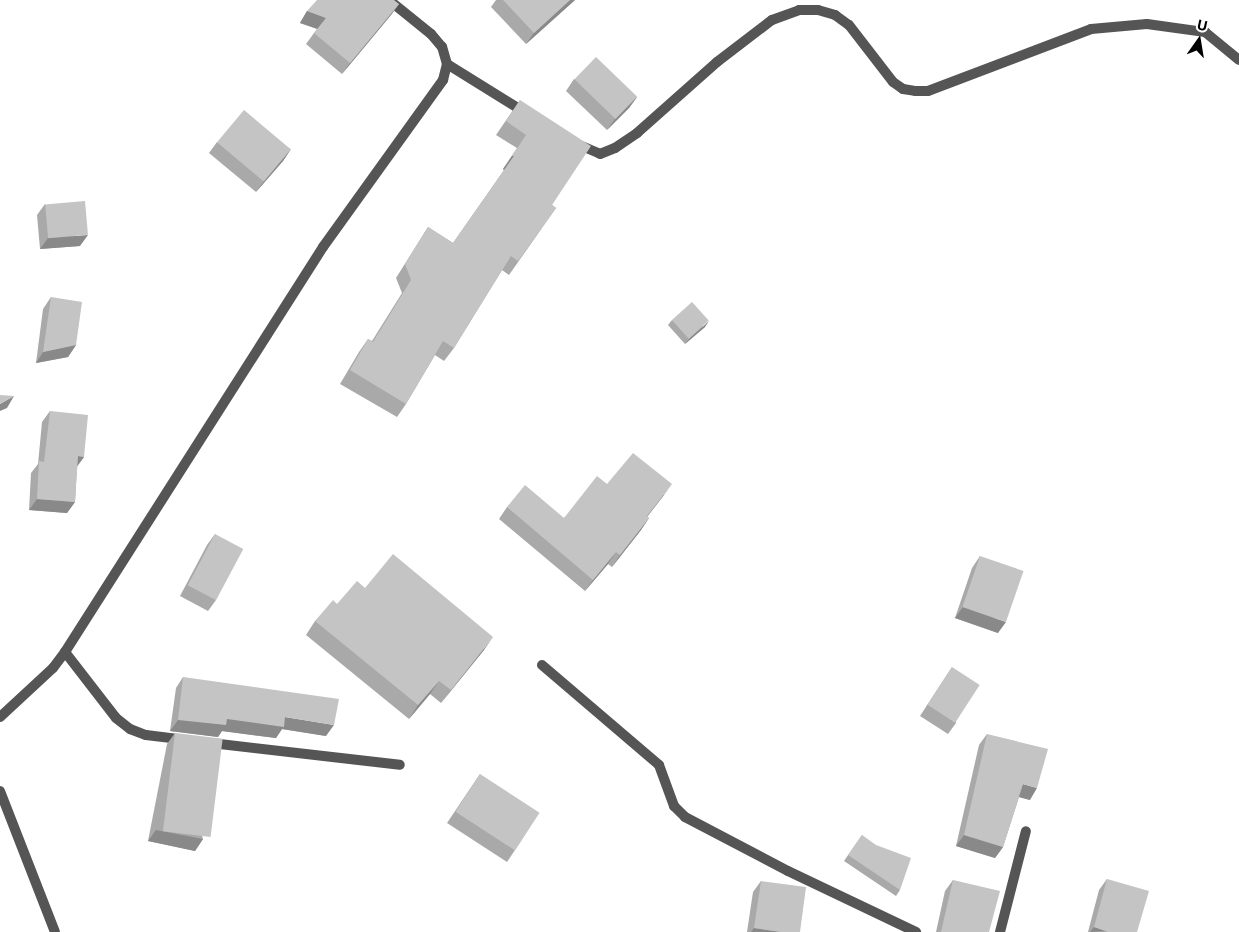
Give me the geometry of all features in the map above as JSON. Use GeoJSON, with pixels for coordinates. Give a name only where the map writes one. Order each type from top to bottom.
{"type":"FeatureCollection","features":[{"type":"Feature","properties":{"kind":"street"},"geometry":{"type":"LineString","coordinates":[[0,717],[53,668],[65,652],[322,247],[434,96],[443,80],[447,64],[442,47],[431,34],[389,0]]}},
{"type":"Feature","properties":{"kind":"street"},"geometry":{"type":"LineString","coordinates":[[564,136],[593,152],[607,152],[638,133],[717,62],[772,20],[799,10],[818,10],[834,15],[849,25],[893,82],[903,89],[928,91],[1091,29],[1147,24],[1204,32],[1239,60]]}},
{"type":"Feature","properties":{"kind":"street"},"geometry":{"type":"LineString","coordinates":[[447,64],[538,120]]}},
{"type":"Feature","properties":{"kind":"street"},"geometry":{"type":"LineString","coordinates":[[65,652],[116,718],[130,729],[146,735],[400,765]]}},
{"type":"Feature","properties":{"kind":"street"},"geometry":{"type":"LineString","coordinates":[[542,665],[659,765],[678,813],[788,871],[916,932]]}},
{"type":"Feature","properties":{"kind":"street"},"geometry":{"type":"LineString","coordinates":[[0,791],[55,932]]}},
{"type":"Feature","properties":{"kind":"street"},"geometry":{"type":"LineString","coordinates":[[1000,932],[1026,832]]}},
{"type":"Feature","properties":{"kind":"building"},"geometry":{"type":"Polygon","coordinates":[[[317,0],[394,0],[399,4],[350,63],[314,33],[326,18],[307,11],[317,0]]]}},
{"type":"Feature","properties":{"kind":"building"},"geometry":{"type":"Polygon","coordinates":[[[503,0],[570,0],[534,33],[503,0]]]}},
{"type":"Feature","properties":{"kind":"building"},"geometry":{"type":"Polygon","coordinates":[[[596,57],[637,97],[615,119],[574,79],[596,57]]]}},
{"type":"Feature","properties":{"kind":"building"},"geometry":{"type":"Polygon","coordinates":[[[520,100],[591,146],[552,205],[556,208],[518,261],[511,256],[454,348],[443,341],[406,404],[350,370],[368,339],[373,342],[411,280],[405,264],[428,227],[453,243],[514,156],[512,156],[526,135],[506,121],[520,100]]]}},
{"type":"Feature","properties":{"kind":"building"},"geometry":{"type":"Polygon","coordinates":[[[244,110],[291,149],[264,181],[217,142],[244,110]]]}},
{"type":"Feature","properties":{"kind":"building"},"geometry":{"type":"Polygon","coordinates":[[[85,201],[88,235],[48,238],[45,204],[85,201]]]}},
{"type":"Feature","properties":{"kind":"building"},"geometry":{"type":"Polygon","coordinates":[[[51,297],[82,302],[76,345],[43,352],[51,297]]]}},
{"type":"Feature","properties":{"kind":"building"},"geometry":{"type":"Polygon","coordinates":[[[692,302],[709,321],[689,339],[672,320],[692,302]]]}},
{"type":"Feature","properties":{"kind":"building"},"geometry":{"type":"Polygon","coordinates":[[[0,395],[14,396],[0,404],[0,395]]]}},
{"type":"Feature","properties":{"kind":"building"},"geometry":{"type":"Polygon","coordinates":[[[50,411],[88,415],[84,457],[78,456],[75,502],[37,499],[39,461],[44,462],[50,411]]]}},
{"type":"Feature","properties":{"kind":"building"},"geometry":{"type":"Polygon","coordinates":[[[633,453],[672,484],[647,516],[649,518],[620,555],[616,552],[593,580],[507,507],[525,485],[564,518],[597,476],[607,484],[633,453]]]}},
{"type":"Feature","properties":{"kind":"building"},"geometry":{"type":"Polygon","coordinates":[[[215,534],[243,549],[216,600],[188,585],[215,534]]]}},
{"type":"Feature","properties":{"kind":"building"},"geometry":{"type":"Polygon","coordinates":[[[393,554],[493,637],[451,690],[439,681],[418,705],[315,621],[333,600],[337,604],[357,581],[365,588],[393,554]]]}},
{"type":"Feature","properties":{"kind":"building"},"geometry":{"type":"Polygon","coordinates":[[[980,556],[1023,571],[1006,622],[962,607],[980,556]]]}},
{"type":"Feature","properties":{"kind":"building"},"geometry":{"type":"Polygon","coordinates":[[[952,667],[980,685],[955,723],[927,705],[952,667]]]}},
{"type":"Feature","properties":{"kind":"building"},"geometry":{"type":"Polygon","coordinates":[[[183,677],[339,699],[334,725],[285,717],[284,727],[227,719],[226,725],[178,720],[183,677]]]}},
{"type":"Feature","properties":{"kind":"building"},"geometry":{"type":"Polygon","coordinates":[[[175,733],[223,739],[211,837],[163,831],[175,733]]]}},
{"type":"Feature","properties":{"kind":"building"},"geometry":{"type":"Polygon","coordinates":[[[987,734],[1048,749],[1037,788],[1023,784],[1003,847],[964,835],[987,734]]]}},
{"type":"Feature","properties":{"kind":"building"},"geometry":{"type":"Polygon","coordinates":[[[480,774],[540,813],[515,850],[455,812],[480,774]]]}},
{"type":"Feature","properties":{"kind":"building"},"geometry":{"type":"Polygon","coordinates":[[[862,835],[876,845],[911,858],[900,890],[848,855],[862,835]]]}},
{"type":"Feature","properties":{"kind":"building"},"geometry":{"type":"Polygon","coordinates":[[[1107,879],[1149,891],[1137,932],[1108,932],[1094,927],[1107,879]]]}},
{"type":"Feature","properties":{"kind":"building"},"geometry":{"type":"Polygon","coordinates":[[[953,880],[1000,891],[989,932],[941,932],[953,880]]]}},
{"type":"Feature","properties":{"kind":"building"},"geometry":{"type":"Polygon","coordinates":[[[761,881],[806,887],[800,932],[781,932],[754,928],[761,881]]]}}]}
